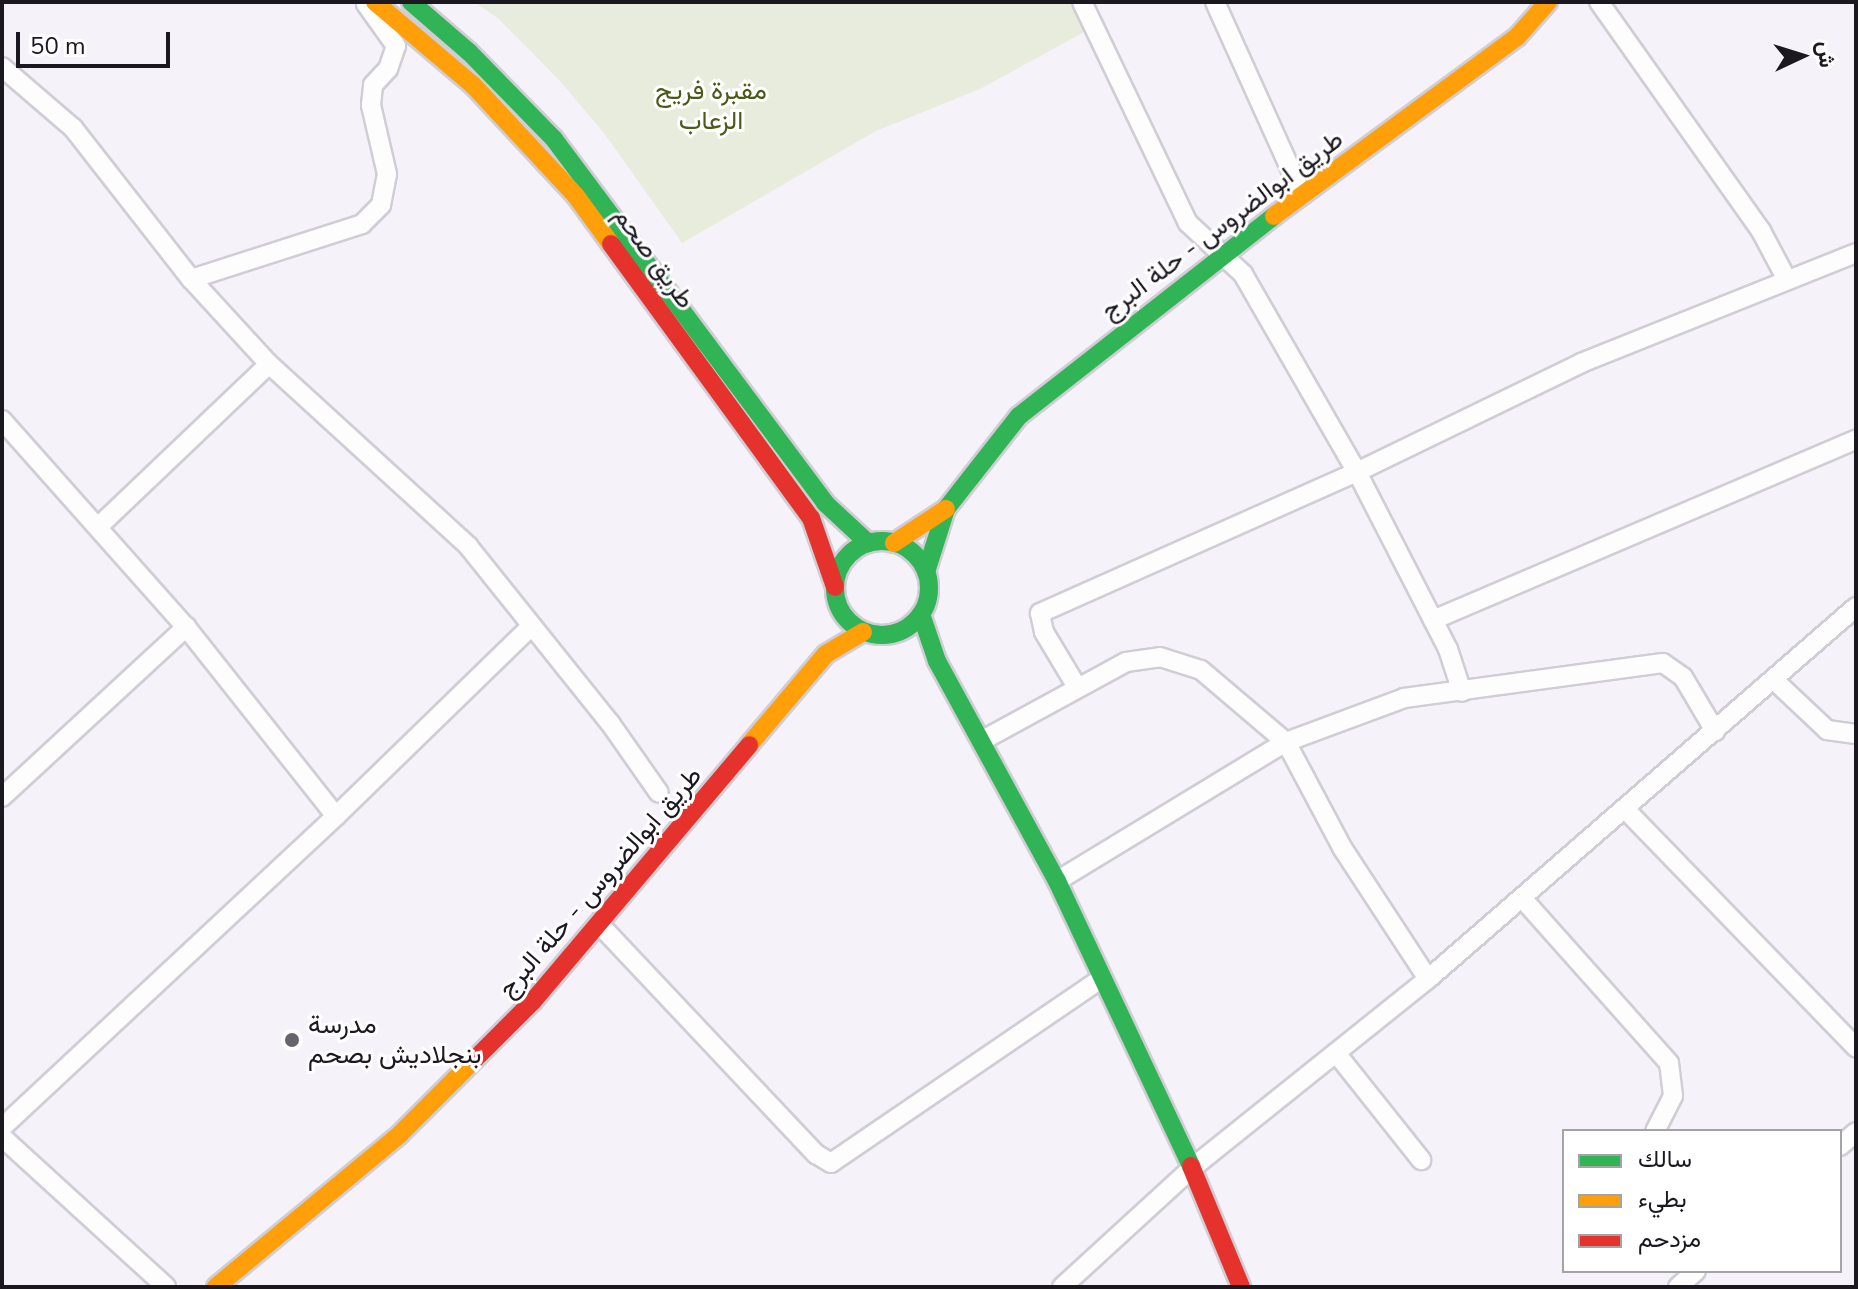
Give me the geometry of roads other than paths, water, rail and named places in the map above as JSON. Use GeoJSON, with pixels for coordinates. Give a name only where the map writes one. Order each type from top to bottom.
{"type":"FeatureCollection","features":[{"type":"Feature","properties":{"kind":"main road","name":"طريق صحم"},"geometry":{"type":"LineString","coordinates":[[375,2],[473,85],[576,196],[811,518],[829,558],[836,596]]}},
{"type":"Feature","properties":{"kind":"main road","name":"طريق صحم"},"geometry":{"type":"LineString","coordinates":[[411,2],[469,52],[554,139],[825,503],[868,543]]}},
{"type":"Feature","properties":{"kind":"main road","name":"طريق ابوالضروس - حلة البرج"},"geometry":{"type":"LineString","coordinates":[[894,543],[946,509],[1019,416],[1222,254],[1517,37],[1548,2]]}},
{"type":"Feature","properties":{"kind":"main road","name":"طريق ابوالضروس - حلة البرج"},"geometry":{"type":"LineString","coordinates":[[926,572],[946,509]]}},
{"type":"Feature","properties":{"kind":"main road"},"geometry":{"type":"LineString","coordinates":[[937,661],[896,633],[863,632],[836,596],[839,568],[851,553],[868,543],[894,543],[918,559],[926,572],[929,586],[921,614],[937,661],[983,740],[1057,881],[1192,1168],[1241,1287]]}},
{"type":"Feature","properties":{"kind":"main road","name":"طريق ابوالضروس - حلة البرج"},"geometry":{"type":"LineString","coordinates":[[826,654],[836,596]]}},
{"type":"Feature","properties":{"kind":"main road"},"geometry":{"type":"LineString","coordinates":[[896,633],[921,614]]}},
{"type":"Feature","properties":{"kind":"main road","name":"طريق ابوالضروس - حلة البرج"},"geometry":{"type":"LineString","coordinates":[[216,1287],[400,1134],[533,1001],[826,654],[863,632]]}},
{"type":"Feature","properties":{"kind":"street"},"geometry":{"type":"LineString","coordinates":[[191,279],[362,224],[381,205],[387,174],[371,105],[373,85],[388,69],[396,46],[364,2]]}},
{"type":"Feature","properties":{"kind":"street"},"geometry":{"type":"LineString","coordinates":[[1082,2],[1188,223],[1243,274],[1357,472],[1433,620],[1462,692]]}},
{"type":"Feature","properties":{"kind":"street"},"geometry":{"type":"LineString","coordinates":[[1215,2],[1302,195]]}},
{"type":"Feature","properties":{"kind":"street"},"geometry":{"type":"LineString","coordinates":[[1599,2],[1761,231],[1786,278]]}},
{"type":"Feature","properties":{"kind":"street"},"geometry":{"type":"LineString","coordinates":[[2,67],[73,128],[191,279],[269,364],[468,546],[529,628],[610,723],[659,793]]}},
{"type":"Feature","properties":{"kind":"street"},"geometry":{"type":"LineString","coordinates":[[1077,687],[1044,632],[1040,613],[1357,472],[1581,363],[1786,278],[1856,253]]}},
{"type":"Feature","properties":{"kind":"street"},"geometry":{"type":"LineString","coordinates":[[98,527],[269,364]]}},
{"type":"Feature","properties":{"kind":"street"},"geometry":{"type":"LineString","coordinates":[[3,423],[186,627],[336,816]]}},
{"type":"Feature","properties":{"kind":"street"},"geometry":{"type":"LineString","coordinates":[[1433,620],[1856,440]]}},
{"type":"Feature","properties":{"kind":"street"},"geometry":{"type":"LineString","coordinates":[[1062,1287],[1192,1168],[1428,979],[1856,607]]}},
{"type":"Feature","properties":{"kind":"street"},"geometry":{"type":"LineString","coordinates":[[2,797],[186,627]]}},
{"type":"Feature","properties":{"kind":"street"},"geometry":{"type":"LineString","coordinates":[[2,1128],[336,816],[529,628]]}},
{"type":"Feature","properties":{"kind":"street"},"geometry":{"type":"LineString","coordinates":[[983,740],[1126,662],[1160,657],[1201,670],[1286,742],[1343,849],[1428,979]]}},
{"type":"Feature","properties":{"kind":"street"},"geometry":{"type":"LineString","coordinates":[[1057,881],[1286,742],[1404,698],[1663,663],[1683,677],[1715,731]]}},
{"type":"Feature","properties":{"kind":"street"},"geometry":{"type":"LineString","coordinates":[[1774,680],[1827,730],[1856,734]]}},
{"type":"Feature","properties":{"kind":"street"},"geometry":{"type":"LineString","coordinates":[[1625,809],[1856,1047]]}},
{"type":"Feature","properties":{"kind":"street"},"geometry":{"type":"LineString","coordinates":[[1522,898],[1669,1063],[1673,1096],[1656,1129]]}},
{"type":"Feature","properties":{"kind":"street"},"geometry":{"type":"LineString","coordinates":[[600,925],[816,1154],[831,1163],[1102,978]]}},
{"type":"Feature","properties":{"kind":"street"},"geometry":{"type":"LineString","coordinates":[[1336,1053],[1421,1160]]}},
{"type":"Feature","properties":{"kind":"street"},"geometry":{"type":"LineString","coordinates":[[2,1137],[166,1287]]}},
{"type":"Feature","properties":{"kind":"street"},"geometry":{"type":"LineString","coordinates":[[1678,1287],[1694,1273]]}},
{"type":"Feature","properties":{"kind":"place","name":"مدرسة بنجلاديش بصحم"},"geometry":{"type":"Point","coordinates":[292,1040]}},
{"type":"Feature","properties":{"kind":"park label","name":"مقبرة فريج الزعاب"},"geometry":{"type":"Point","coordinates":[711,106]}}]}
